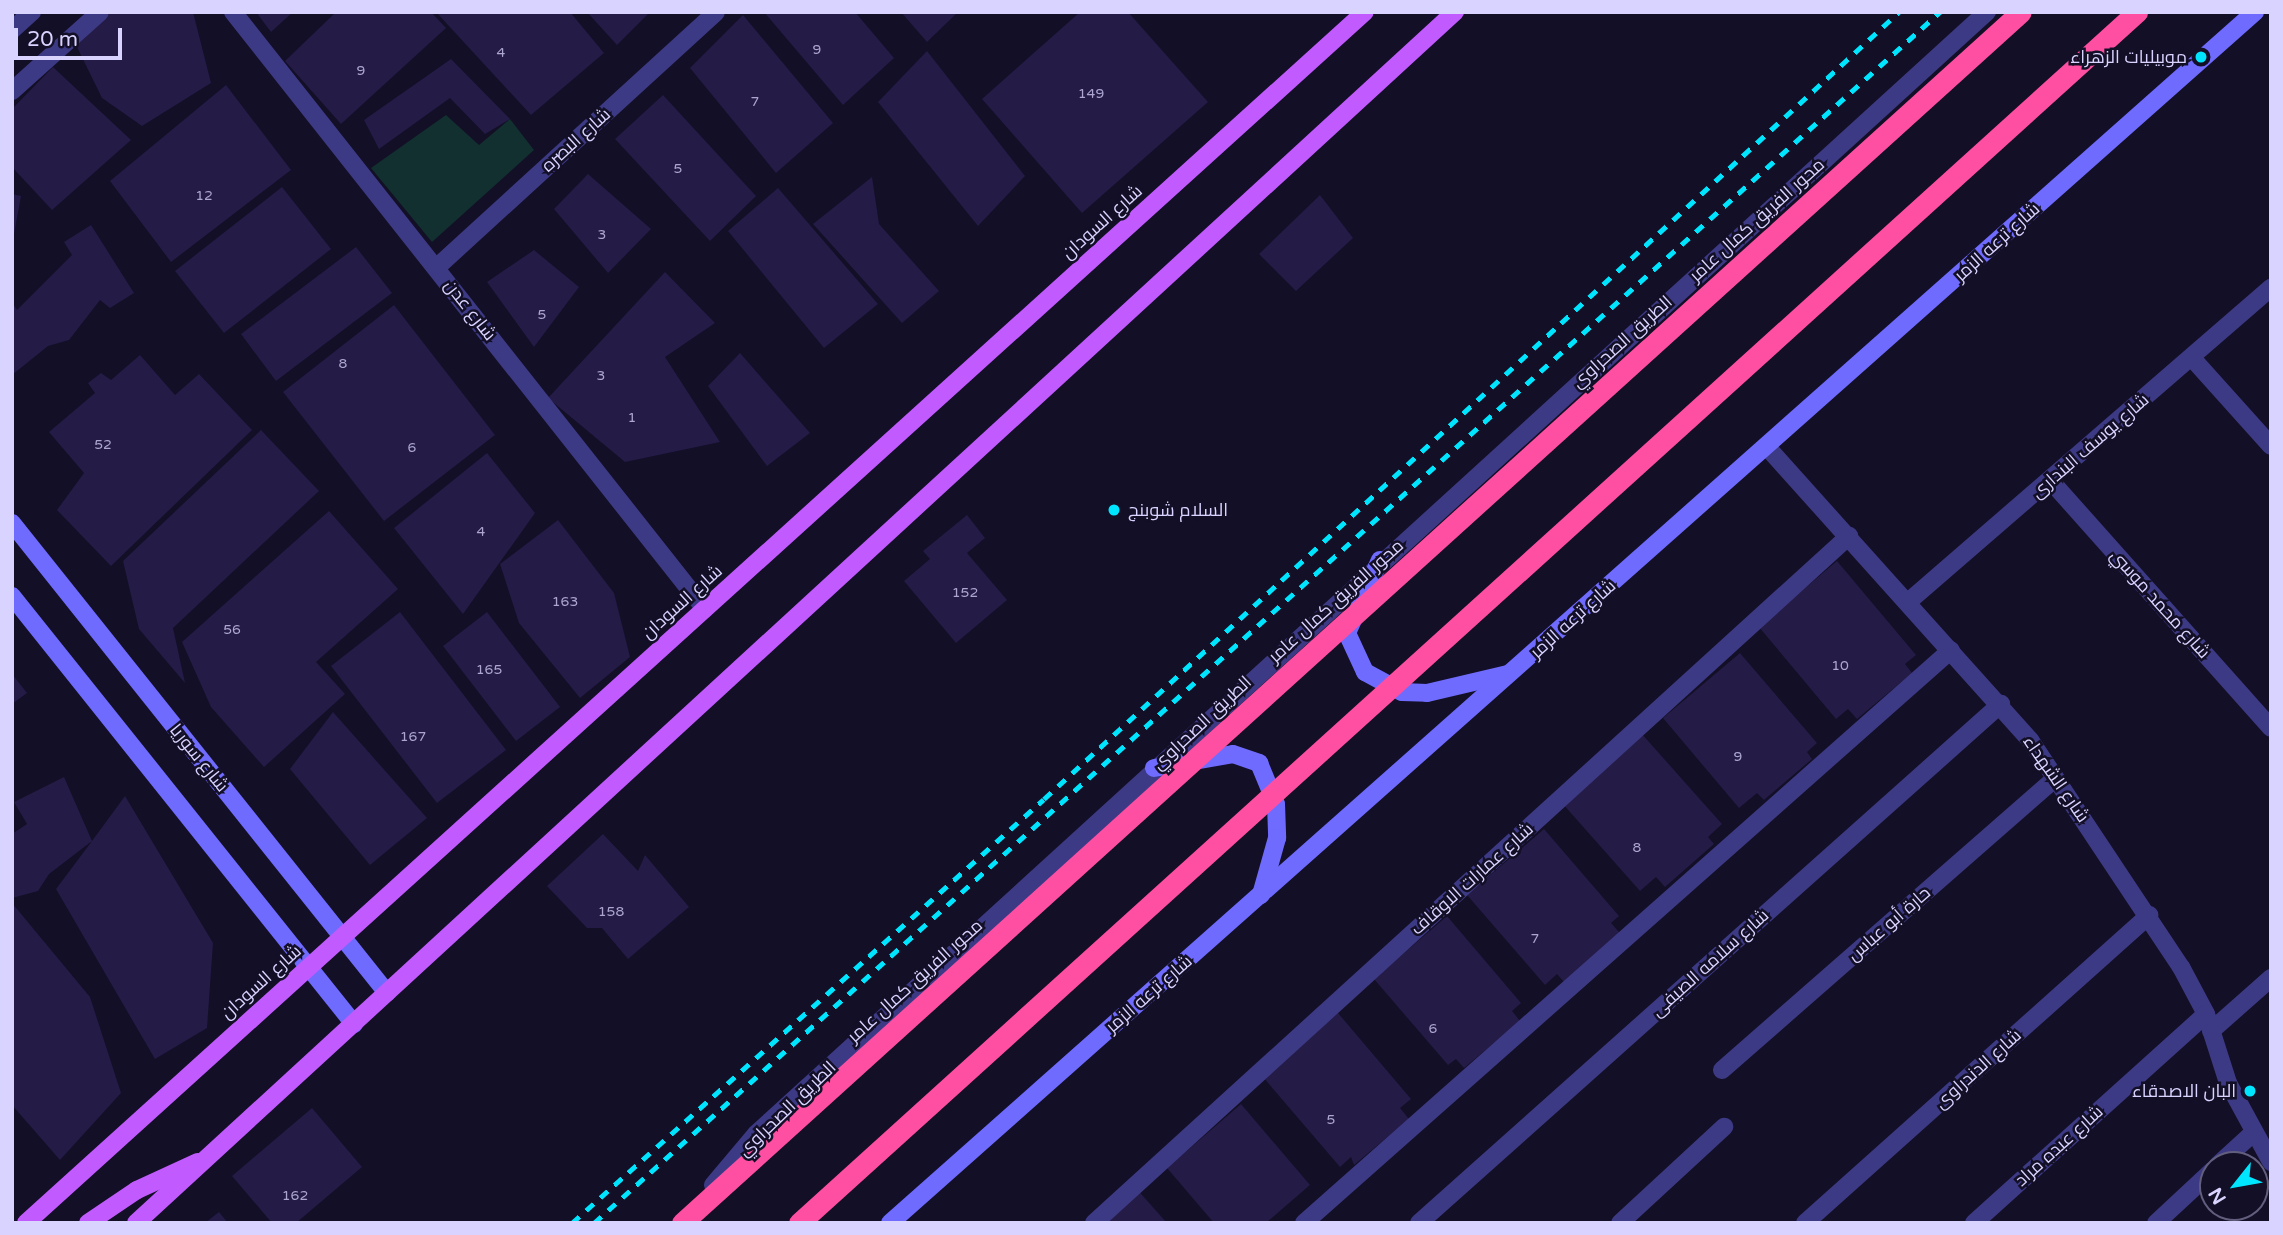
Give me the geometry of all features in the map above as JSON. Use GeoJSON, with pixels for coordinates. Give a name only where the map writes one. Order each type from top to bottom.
{"type":"FeatureCollection","features":[{"type":"Feature","properties":{"kind":"highway","name":"محور الفريق كمال عامر"},"geometry":{"type":"LineString","coordinates":[[681,1223],[2021,12]]}},
{"type":"Feature","properties":{"kind":"highway"},"geometry":{"type":"LineString","coordinates":[[799,1223],[2137,12]]}},
{"type":"Feature","properties":{"kind":"main road","name":"شارع السودان"},"geometry":{"type":"LineString","coordinates":[[26,1223],[1365,12]]}},
{"type":"Feature","properties":{"kind":"main road"},"geometry":{"type":"LineString","coordinates":[[136,1223],[215,1154],[1455,12]]}},
{"type":"Feature","properties":{"kind":"main road"},"geometry":{"type":"LineString","coordinates":[[88,1223],[137,1189],[215,1154]]}},
{"type":"Feature","properties":{"kind":"street"},"geometry":{"type":"LineString","coordinates":[[12,30],[32,12]]}},
{"type":"Feature","properties":{"kind":"street"},"geometry":{"type":"LineString","coordinates":[[12,91],[100,12]]}},
{"type":"Feature","properties":{"kind":"street","name":"شارع عدن"},"geometry":{"type":"LineString","coordinates":[[233,12],[705,609]]}},
{"type":"Feature","properties":{"kind":"street","name":"شارع البصره"},"geometry":{"type":"LineString","coordinates":[[436,268],[716,12]]}},
{"type":"Feature","properties":{"kind":"street","name":"الطريق الصحراوي"},"geometry":{"type":"LineString","coordinates":[[681,1223],[756,1134],[1380,560],[1987,12]]}},
{"type":"Feature","properties":{"kind":"street","name":"شارع ترعه الزمر"},"geometry":{"type":"LineString","coordinates":[[890,1223],[2255,12]]}},
{"type":"Feature","properties":{"kind":"street","name":"شارع يوسف البندارى"},"geometry":{"type":"LineString","coordinates":[[1908,602],[2271,288]]}},
{"type":"Feature","properties":{"kind":"street"},"geometry":{"type":"LineString","coordinates":[[2192,358],[2271,446]]}},
{"type":"Feature","properties":{"kind":"street","name":"شارع الشهداء"},"geometry":{"type":"LineString","coordinates":[[1767,447],[2001,704],[2055,778],[2151,915],[2209,1022],[2252,1133],[2271,1162]]}},
{"type":"Feature","properties":{"kind":"street","name":"شارع محمد موسي"},"geometry":{"type":"LineString","coordinates":[[2050,480],[2271,728]]}},
{"type":"Feature","properties":{"kind":"street","name":"شارع سوريا"},"geometry":{"type":"LineString","coordinates":[[12,523],[387,993]]}},
{"type":"Feature","properties":{"kind":"street","name":"شارع عمارات الاوقاف"},"geometry":{"type":"LineString","coordinates":[[1094,1223],[1849,536]]}},
{"type":"Feature","properties":{"kind":"street"},"geometry":{"type":"LineString","coordinates":[[1380,560],[1347,633],[1365,673],[1402,692],[1427,693],[1512,673]]}},
{"type":"Feature","properties":{"kind":"street"},"geometry":{"type":"LineString","coordinates":[[12,596],[354,1024]]}},
{"type":"Feature","properties":{"kind":"street"},"geometry":{"type":"LineString","coordinates":[[1304,1223],[1951,650]]}},
{"type":"Feature","properties":{"kind":"street","name":"شارع سلامه الصيفى"},"geometry":{"type":"LineString","coordinates":[[1419,1223],[2001,704]]}},
{"type":"Feature","properties":{"kind":"street"},"geometry":{"type":"LineString","coordinates":[[1153,768],[1233,754],[1259,763],[1276,804],[1277,838],[1261,895]]}},
{"type":"Feature","properties":{"kind":"street","name":"حارة أبو عباس"},"geometry":{"type":"LineString","coordinates":[[1722,1070],[2055,778]]}},
{"type":"Feature","properties":{"kind":"street","name":"شارع الدندراوى"},"geometry":{"type":"LineString","coordinates":[[1805,1223],[2151,915]]}},
{"type":"Feature","properties":{"kind":"street","name":"شارع عبده مراد"},"geometry":{"type":"LineString","coordinates":[[1974,1223],[2209,1022],[2271,978]]}},
{"type":"Feature","properties":{"kind":"street"},"geometry":{"type":"LineString","coordinates":[[1620,1223],[1724,1127]]}},
{"type":"Feature","properties":{"kind":"street"},"geometry":{"type":"LineString","coordinates":[[2233,1151],[2252,1133]]}},
{"type":"Feature","properties":{"kind":"street"},"geometry":{"type":"LineString","coordinates":[[2156,1223],[2199,1183]]}},
{"type":"Feature","properties":{"kind":"green space"},"geometry":{"type":"Polygon","coordinates":[[[446,115],[479,145],[510,119],[534,150],[432,242],[371,168],[446,115]]]}},
{"type":"Feature","properties":{"kind":"building"},"geometry":{"type":"Polygon","coordinates":[[[111,12],[193,12],[211,83],[142,126],[102,98],[75,43],[111,12]]]}},
{"type":"Feature","properties":{"kind":"building"},"geometry":{"type":"Polygon","coordinates":[[[256,12],[293,12],[271,32],[256,12]]]}},
{"type":"Feature","properties":{"kind":"building"},"geometry":{"type":"Polygon","coordinates":[[[336,12],[431,12],[446,28],[341,124],[285,61],[336,12]]]}},
{"type":"Feature","properties":{"kind":"building"},"geometry":{"type":"Polygon","coordinates":[[[436,12],[570,12],[604,53],[531,115],[436,12]]]}},
{"type":"Feature","properties":{"kind":"building"},"geometry":{"type":"Polygon","coordinates":[[[587,12],[650,12],[617,45],[587,12]]]}},
{"type":"Feature","properties":{"kind":"building"},"geometry":{"type":"Polygon","coordinates":[[[764,12],[855,12],[894,58],[843,105],[764,12]]]}},
{"type":"Feature","properties":{"kind":"building"},"geometry":{"type":"Polygon","coordinates":[[[901,12],[958,12],[927,42],[901,12]]]}},
{"type":"Feature","properties":{"kind":"building"},"geometry":{"type":"Polygon","coordinates":[[[1080,12],[1128,12],[1208,102],[1082,213],[982,99],[1080,12]]]}},
{"type":"Feature","properties":{"kind":"building"},"geometry":{"type":"Polygon","coordinates":[[[743,15],[833,123],[776,173],[690,68],[743,15]]]}},
{"type":"Feature","properties":{"kind":"building"},"geometry":{"type":"Polygon","coordinates":[[[927,51],[1025,176],[978,226],[878,102],[927,51]]]}},
{"type":"Feature","properties":{"kind":"building"},"geometry":{"type":"Polygon","coordinates":[[[451,59],[510,119],[485,134],[450,98],[379,149],[364,120],[451,59]]]}},
{"type":"Feature","properties":{"kind":"building"},"geometry":{"type":"Polygon","coordinates":[[[53,67],[131,140],[52,210],[12,167],[12,109],[53,67]]]}},
{"type":"Feature","properties":{"kind":"building"},"geometry":{"type":"Polygon","coordinates":[[[226,85],[291,170],[171,262],[110,181],[226,85]]]}},
{"type":"Feature","properties":{"kind":"building"},"geometry":{"type":"Polygon","coordinates":[[[663,95],[756,196],[710,241],[615,139],[663,95]]]}},
{"type":"Feature","properties":{"kind":"building"},"geometry":{"type":"Polygon","coordinates":[[[588,174],[651,229],[608,273],[554,209],[588,174]]]}},
{"type":"Feature","properties":{"kind":"building"},"geometry":{"type":"Polygon","coordinates":[[[872,177],[879,224],[939,291],[902,323],[813,224],[872,177]]]}},
{"type":"Feature","properties":{"kind":"building"},"geometry":{"type":"Polygon","coordinates":[[[282,187],[331,249],[224,333],[175,271],[282,187]]]}},
{"type":"Feature","properties":{"kind":"building"},"geometry":{"type":"Polygon","coordinates":[[[778,188],[878,304],[824,348],[728,231],[778,188]]]}},
{"type":"Feature","properties":{"kind":"building"},"geometry":{"type":"Polygon","coordinates":[[[12,194],[21,196],[14,234],[12,234],[12,194]]]}},
{"type":"Feature","properties":{"kind":"building"},"geometry":{"type":"Polygon","coordinates":[[[1320,195],[1353,238],[1296,291],[1259,254],[1320,195]]]}},
{"type":"Feature","properties":{"kind":"building"},"geometry":{"type":"Polygon","coordinates":[[[91,225],[134,293],[110,308],[100,300],[69,340],[48,346],[12,375],[12,302],[17,310],[72,255],[64,242],[91,225]]]}},
{"type":"Feature","properties":{"kind":"building"},"geometry":{"type":"Polygon","coordinates":[[[356,247],[392,293],[276,381],[241,334],[356,247]]]}},
{"type":"Feature","properties":{"kind":"building"},"geometry":{"type":"Polygon","coordinates":[[[534,250],[579,287],[534,347],[487,282],[534,250]]]}},
{"type":"Feature","properties":{"kind":"building"},"geometry":{"type":"Polygon","coordinates":[[[665,272],[715,323],[665,357],[720,442],[625,462],[548,398],[665,272]]]}},
{"type":"Feature","properties":{"kind":"building"},"geometry":{"type":"Polygon","coordinates":[[[394,305],[495,435],[384,521],[283,392],[394,305]]]}},
{"type":"Feature","properties":{"kind":"building"},"geometry":{"type":"Polygon","coordinates":[[[740,353],[810,433],[767,466],[708,386],[740,353]]]}},
{"type":"Feature","properties":{"kind":"building"},"geometry":{"type":"Polygon","coordinates":[[[140,355],[175,395],[199,374],[252,430],[111,566],[57,510],[84,473],[49,432],[95,393],[88,383],[101,373],[111,380],[140,355]]]}},
{"type":"Feature","properties":{"kind":"building"},"geometry":{"type":"Polygon","coordinates":[[[261,430],[319,491],[173,628],[185,683],[139,629],[123,561],[261,430]]]}},
{"type":"Feature","properties":{"kind":"building"},"geometry":{"type":"Polygon","coordinates":[[[487,453],[535,513],[463,614],[394,528],[487,453]]]}},
{"type":"Feature","properties":{"kind":"building"},"geometry":{"type":"Polygon","coordinates":[[[329,511],[398,589],[316,662],[345,694],[264,767],[211,707],[182,642],[329,511]]]}},
{"type":"Feature","properties":{"kind":"building"},"geometry":{"type":"Polygon","coordinates":[[[967,515],[985,538],[967,553],[1007,600],[956,643],[904,581],[930,559],[923,551],[967,515]]]}},
{"type":"Feature","properties":{"kind":"building"},"geometry":{"type":"Polygon","coordinates":[[[558,520],[614,593],[630,657],[580,698],[519,623],[500,564],[558,520]]]}},
{"type":"Feature","properties":{"kind":"building"},"geometry":{"type":"Polygon","coordinates":[[[1837,561],[1916,655],[1905,664],[1912,673],[1857,719],[1848,709],[1836,719],[1759,627],[1837,561]]]}},
{"type":"Feature","properties":{"kind":"building"},"geometry":{"type":"Polygon","coordinates":[[[400,612],[506,750],[437,803],[331,666],[400,612]]]}},
{"type":"Feature","properties":{"kind":"building"},"geometry":{"type":"Polygon","coordinates":[[[487,612],[560,707],[516,741],[443,646],[487,612]]]}},
{"type":"Feature","properties":{"kind":"building"},"geometry":{"type":"Polygon","coordinates":[[[1740,653],[1817,743],[1807,752],[1812,759],[1764,800],[1757,793],[1739,808],[1663,718],[1740,653]]]}},
{"type":"Feature","properties":{"kind":"building"},"geometry":{"type":"Polygon","coordinates":[[[12,674],[27,693],[12,704],[12,674]]]}},
{"type":"Feature","properties":{"kind":"building"},"geometry":{"type":"Polygon","coordinates":[[[333,712],[427,818],[370,865],[290,769],[333,712]]]}},
{"type":"Feature","properties":{"kind":"building"},"geometry":{"type":"Polygon","coordinates":[[[1641,733],[1722,824],[1708,837],[1714,844],[1665,887],[1656,877],[1640,891],[1562,803],[1641,733]]]}},
{"type":"Feature","properties":{"kind":"building"},"geometry":{"type":"Polygon","coordinates":[[[64,777],[92,841],[49,874],[38,891],[12,898],[12,834],[27,824],[14,802],[64,777]]]}},
{"type":"Feature","properties":{"kind":"building"},"geometry":{"type":"Polygon","coordinates":[[[125,796],[213,943],[207,1028],[155,1059],[56,889],[125,796]]]}},
{"type":"Feature","properties":{"kind":"building"},"geometry":{"type":"Polygon","coordinates":[[[1544,829],[1619,916],[1611,923],[1620,933],[1564,982],[1557,974],[1545,985],[1467,895],[1544,829]]]}},
{"type":"Feature","properties":{"kind":"building"},"geometry":{"type":"Polygon","coordinates":[[[603,834],[638,871],[645,855],[689,907],[628,959],[602,928],[587,928],[547,886],[603,834]]]}},
{"type":"Feature","properties":{"kind":"building"},"geometry":{"type":"Polygon","coordinates":[[[12,903],[90,997],[121,1093],[60,1160],[12,1105],[12,903]]]}},
{"type":"Feature","properties":{"kind":"building"},"geometry":{"type":"Polygon","coordinates":[[[1447,916],[1521,1003],[1512,1011],[1520,1021],[1464,1068],[1456,1059],[1448,1065],[1374,979],[1447,916]]]}},
{"type":"Feature","properties":{"kind":"building"},"geometry":{"type":"Polygon","coordinates":[[[1338,1013],[1411,1099],[1400,1108],[1409,1119],[1354,1165],[1351,1157],[1340,1167],[1263,1077],[1338,1013]]]}},
{"type":"Feature","properties":{"kind":"building"},"geometry":{"type":"Polygon","coordinates":[[[1241,1104],[1310,1185],[1266,1223],[1214,1223],[1167,1168],[1241,1104]]]}},
{"type":"Feature","properties":{"kind":"building"},"geometry":{"type":"Polygon","coordinates":[[[312,1108],[362,1167],[296,1223],[272,1223],[232,1176],[312,1108]]]}},
{"type":"Feature","properties":{"kind":"building"},"geometry":{"type":"Polygon","coordinates":[[[1135,1187],[1167,1223],[1095,1223],[1135,1187]]]}},
{"type":"Feature","properties":{"kind":"building"},"geometry":{"type":"Polygon","coordinates":[[[219,1212],[228,1223],[205,1223],[219,1212]]]}},
{"type":"Feature","properties":{"kind":"railway"},"geometry":{"type":"LineString","coordinates":[[572,1223],[1044,799],[1899,12]]}},
{"type":"Feature","properties":{"kind":"railway"},"geometry":{"type":"LineString","coordinates":[[594,1223],[1940,12]]}},
{"type":"Feature","properties":{"kind":"place","name":"موبيليات الزهراء"},"geometry":{"type":"Point","coordinates":[2201,57]}},
{"type":"Feature","properties":{"kind":"place","name":"السلام شوبنج"},"geometry":{"type":"Point","coordinates":[1114,510]}},
{"type":"Feature","properties":{"kind":"place","name":"البان الاصدقاء"},"geometry":{"type":"Point","coordinates":[2250,1091]}}]}
